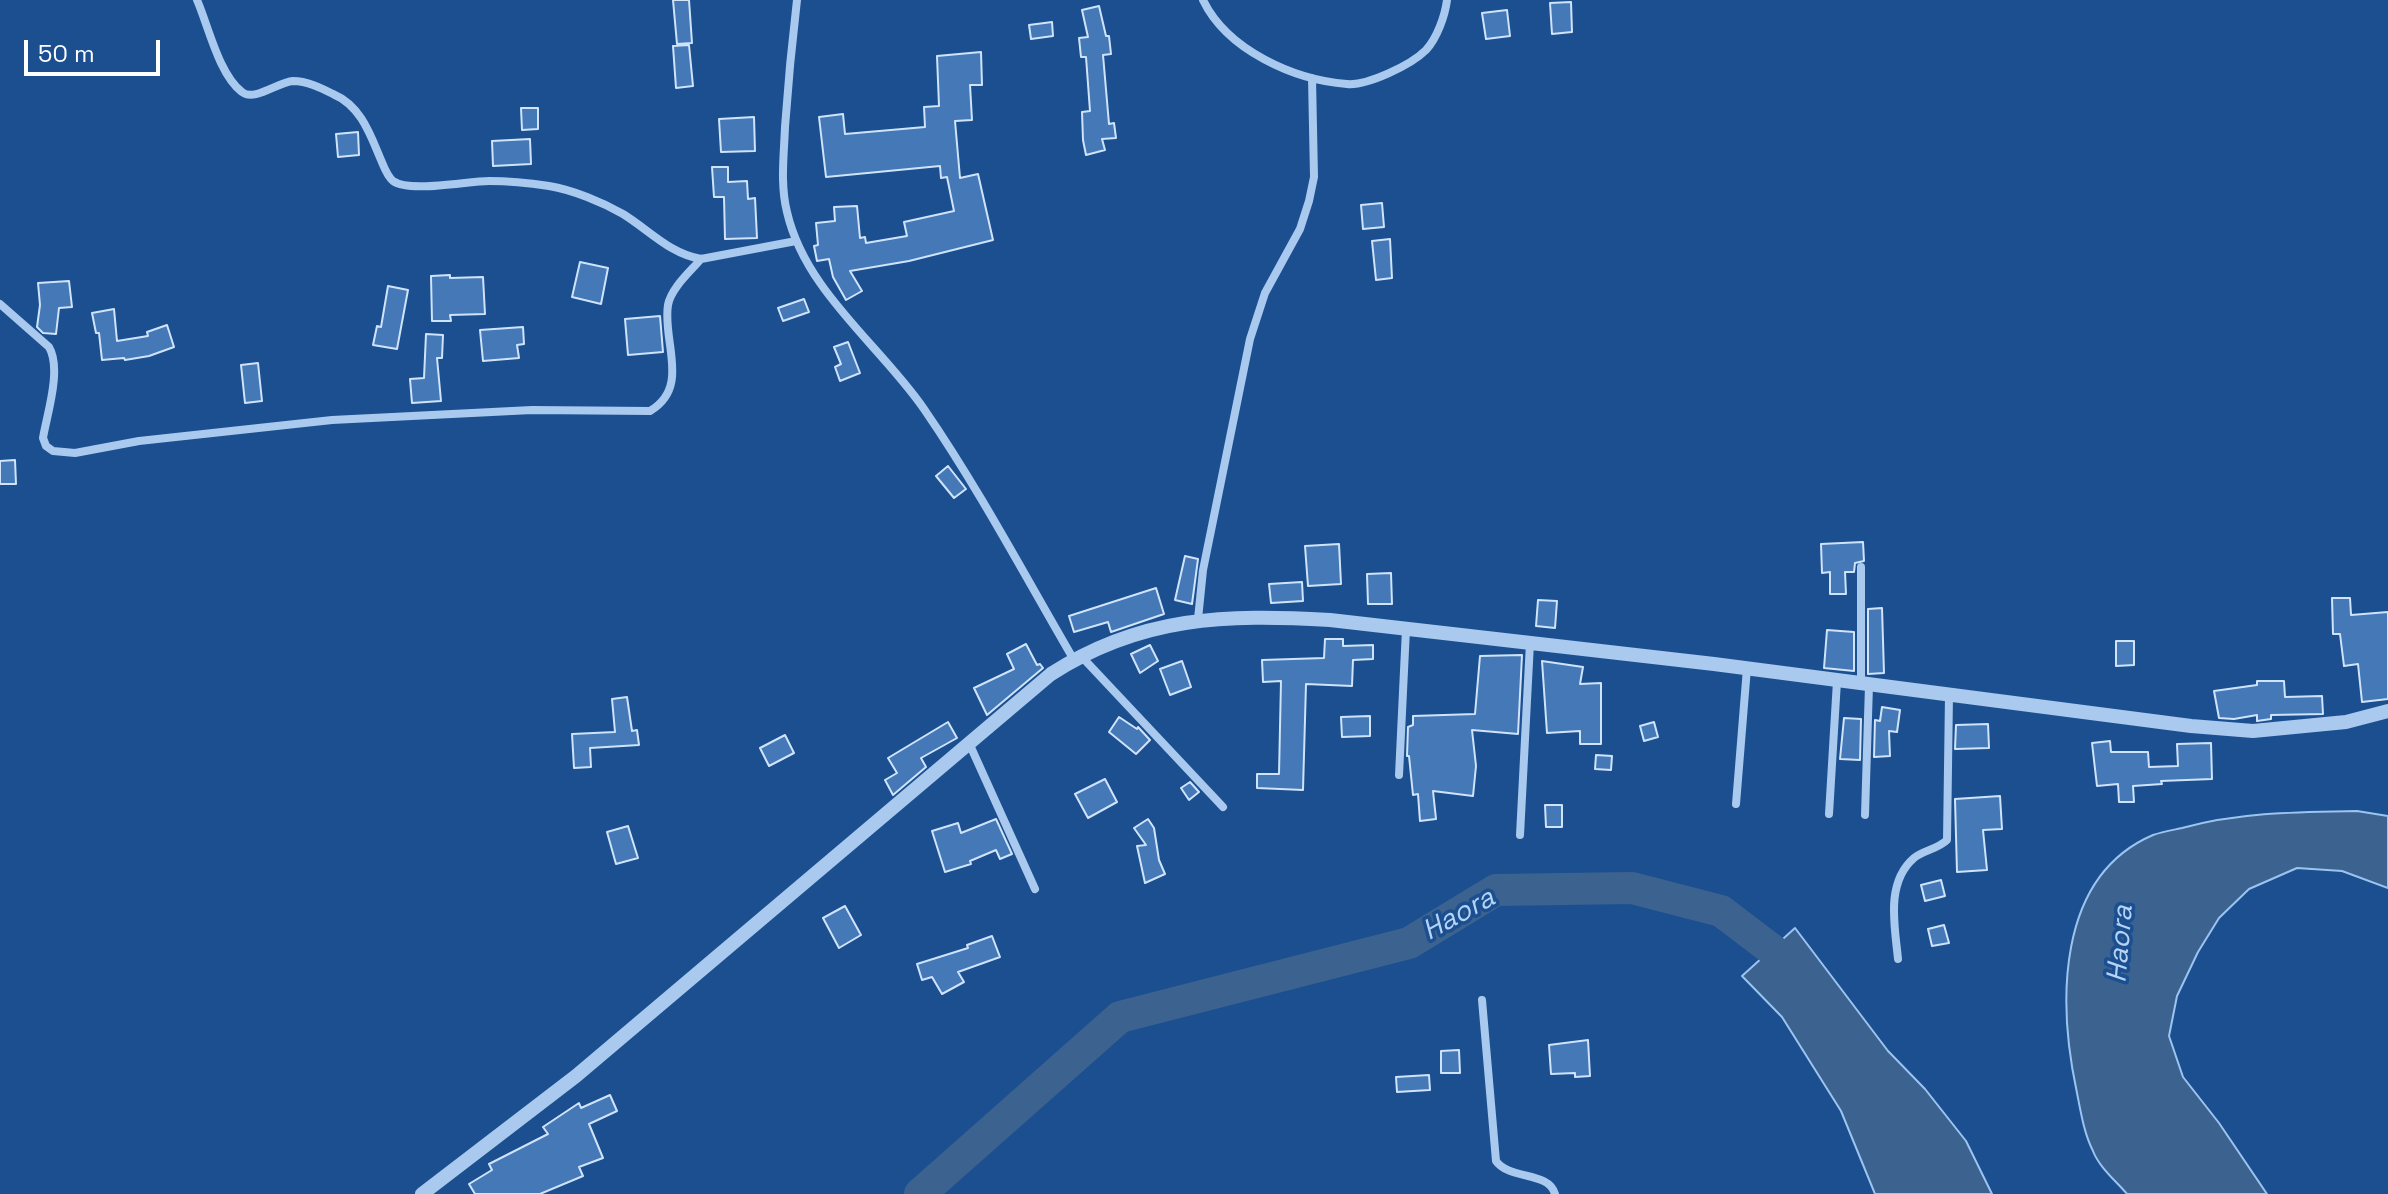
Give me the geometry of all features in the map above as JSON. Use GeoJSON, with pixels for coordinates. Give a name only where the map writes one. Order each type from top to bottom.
{"type":"FeatureCollection","features":[{"type":"Feature","properties":{"kind":"street"},"geometry":{"type":"LineString","coordinates":[[197,0],[219,56],[231,80],[242,93],[249,95],[290,81],[310,84],[339,96],[365,123],[387,175],[397,183],[411,186],[494,181],[553,187],[621,214],[687,257],[701,259],[796,241]]}},
{"type":"Feature","properties":{"kind":"street"},"geometry":{"type":"LineString","coordinates":[[797,0],[789,73],[783,183],[786,211],[796,241],[817,278],[907,386],[947,442],[1078,658],[1223,807]]}},
{"type":"Feature","properties":{"kind":"street"},"geometry":{"type":"LineString","coordinates":[[1203,0],[1209,13],[1229,35],[1264,60],[1312,78],[1350,85],[1381,77],[1426,50],[1446,15],[1447,0]]}},
{"type":"Feature","properties":{"kind":"street"},"geometry":{"type":"LineString","coordinates":[[1198,619],[1203,570],[1250,339],[1265,293],[1300,229],[1309,201],[1314,177],[1312,78]]}},
{"type":"Feature","properties":{"kind":"street"},"geometry":{"type":"LineString","coordinates":[[0,304],[53,354],[55,372],[43,438],[46,446],[53,451],[75,453],[139,441],[332,420],[532,410],[650,411],[665,398],[673,370],[668,306],[672,294],[701,259]]}},
{"type":"Feature","properties":{"kind":"street"},"geometry":{"type":"LineString","coordinates":[[1861,567],[1865,815]]}},
{"type":"Feature","properties":{"kind":"street"},"geometry":{"type":"LineString","coordinates":[[422,1194],[576,1076],[1051,674],[1113,641],[1159,626],[1198,619],[1288,618],[1406,629],[1747,668],[2191,726],[2253,731],[2346,722],[2388,711]]}},
{"type":"Feature","properties":{"kind":"street"},"geometry":{"type":"LineString","coordinates":[[1399,775],[1406,629]]}},
{"type":"Feature","properties":{"kind":"street"},"geometry":{"type":"LineString","coordinates":[[1520,835],[1530,643]]}},
{"type":"Feature","properties":{"kind":"street"},"geometry":{"type":"LineString","coordinates":[[1736,804],[1747,668]]}},
{"type":"Feature","properties":{"kind":"street"},"geometry":{"type":"LineString","coordinates":[[1829,814],[1837,681]]}},
{"type":"Feature","properties":{"kind":"street"},"geometry":{"type":"LineString","coordinates":[[1898,959],[1893,910],[1904,870],[1915,858],[1947,840],[1949,695]]}},
{"type":"Feature","properties":{"kind":"street"},"geometry":{"type":"LineString","coordinates":[[969,743],[1035,889]]}},
{"type":"Feature","properties":{"kind":"street"},"geometry":{"type":"LineString","coordinates":[[1482,1000],[1496,1161],[1509,1172],[1547,1183],[1553,1187],[1555,1194]]}},
{"type":"Feature","properties":{"kind":"water"},"geometry":{"type":"Polygon","coordinates":[[[2357,811],[2388,816],[2388,888],[2342,871],[2297,868],[2249,889],[2219,918],[2177,996],[2169,1036],[2183,1077],[2219,1123],[2267,1194],[2127,1194],[2099,1163],[2087,1137],[2067,1021],[2071,947],[2081,912],[2097,881],[2121,855],[2160,833],[2247,816],[2357,811]]]}},
{"type":"Feature","properties":{"kind":"water"},"geometry":{"type":"Polygon","coordinates":[[[1795,928],[1888,1051],[1925,1089],[1966,1141],[1992,1194],[1875,1194],[1841,1111],[1782,1017],[1742,976],[1795,928]]]}},
{"type":"Feature","properties":{"kind":"building"},"geometry":{"type":"Polygon","coordinates":[[[673,0],[689,0],[692,43],[677,44],[673,0]]]}},
{"type":"Feature","properties":{"kind":"building"},"geometry":{"type":"Polygon","coordinates":[[[1571,2],[1572,32],[1552,34],[1550,3],[1571,2]]]}},
{"type":"Feature","properties":{"kind":"building"},"geometry":{"type":"Polygon","coordinates":[[[1099,6],[1106,36],[1109,36],[1111,54],[1103,55],[1109,124],[1114,123],[1116,138],[1102,139],[1105,150],[1086,155],[1082,112],[1090,111],[1086,57],[1081,57],[1079,38],[1088,37],[1082,10],[1099,6]]]}},
{"type":"Feature","properties":{"kind":"building"},"geometry":{"type":"Polygon","coordinates":[[[1507,10],[1510,36],[1486,39],[1482,13],[1507,10]]]}},
{"type":"Feature","properties":{"kind":"building"},"geometry":{"type":"Polygon","coordinates":[[[1052,22],[1053,36],[1031,39],[1029,25],[1052,22]]]}},
{"type":"Feature","properties":{"kind":"building"},"geometry":{"type":"Polygon","coordinates":[[[689,45],[693,86],[676,88],[673,46],[689,45]]]}},
{"type":"Feature","properties":{"kind":"building"},"geometry":{"type":"Polygon","coordinates":[[[981,52],[982,85],[970,85],[972,120],[955,121],[960,178],[978,174],[993,240],[909,261],[850,271],[862,291],[846,300],[833,277],[829,259],[817,261],[814,246],[818,245],[816,223],[835,221],[834,207],[857,206],[860,238],[865,237],[866,243],[907,236],[904,222],[954,211],[947,177],[941,178],[940,166],[826,177],[819,117],[843,114],[845,134],[925,127],[924,107],[939,106],[937,56],[981,52]]]}},
{"type":"Feature","properties":{"kind":"building"},"geometry":{"type":"Polygon","coordinates":[[[521,108],[538,108],[538,129],[522,130],[521,108]]]}},
{"type":"Feature","properties":{"kind":"building"},"geometry":{"type":"Polygon","coordinates":[[[754,117],[755,151],[721,152],[719,119],[754,117]]]}},
{"type":"Feature","properties":{"kind":"building"},"geometry":{"type":"Polygon","coordinates":[[[358,132],[359,155],[338,157],[336,134],[358,132]]]}},
{"type":"Feature","properties":{"kind":"building"},"geometry":{"type":"Polygon","coordinates":[[[530,139],[531,164],[493,166],[492,141],[530,139]]]}},
{"type":"Feature","properties":{"kind":"building"},"geometry":{"type":"Polygon","coordinates":[[[712,167],[728,167],[728,182],[747,181],[748,199],[755,198],[757,238],[725,239],[724,197],[714,197],[712,167]]]}},
{"type":"Feature","properties":{"kind":"building"},"geometry":{"type":"Polygon","coordinates":[[[1382,203],[1384,227],[1363,229],[1361,205],[1382,203]]]}},
{"type":"Feature","properties":{"kind":"building"},"geometry":{"type":"Polygon","coordinates":[[[1390,239],[1392,278],[1376,280],[1372,241],[1390,239]]]}},
{"type":"Feature","properties":{"kind":"building"},"geometry":{"type":"Polygon","coordinates":[[[580,262],[608,268],[601,304],[572,297],[580,262]]]}},
{"type":"Feature","properties":{"kind":"building"},"geometry":{"type":"Polygon","coordinates":[[[450,275],[450,278],[483,277],[485,314],[450,315],[451,321],[432,321],[431,276],[450,275]]]}},
{"type":"Feature","properties":{"kind":"building"},"geometry":{"type":"Polygon","coordinates":[[[69,281],[72,307],[59,308],[56,334],[43,333],[37,327],[40,305],[38,283],[69,281]]]}},
{"type":"Feature","properties":{"kind":"building"},"geometry":{"type":"Polygon","coordinates":[[[388,286],[408,290],[397,349],[373,345],[377,326],[381,327],[388,286]]]}},
{"type":"Feature","properties":{"kind":"building"},"geometry":{"type":"Polygon","coordinates":[[[804,299],[809,312],[783,321],[778,308],[804,299]]]}},
{"type":"Feature","properties":{"kind":"building"},"geometry":{"type":"Polygon","coordinates":[[[114,309],[117,341],[148,336],[147,332],[167,325],[174,347],[149,356],[102,360],[99,333],[96,333],[92,313],[114,309]]]}},
{"type":"Feature","properties":{"kind":"building"},"geometry":{"type":"Polygon","coordinates":[[[660,316],[663,352],[628,355],[625,319],[660,316]]]}},
{"type":"Feature","properties":{"kind":"building"},"geometry":{"type":"Polygon","coordinates":[[[523,327],[524,344],[517,345],[519,358],[483,361],[480,330],[523,327]]]}},
{"type":"Feature","properties":{"kind":"building"},"geometry":{"type":"Polygon","coordinates":[[[426,334],[443,335],[442,358],[437,358],[441,401],[412,403],[410,379],[424,378],[426,334]]]}},
{"type":"Feature","properties":{"kind":"building"},"geometry":{"type":"Polygon","coordinates":[[[848,342],[860,373],[840,381],[835,367],[841,364],[834,347],[848,342]]]}},
{"type":"Feature","properties":{"kind":"building"},"geometry":{"type":"Polygon","coordinates":[[[258,363],[262,401],[245,403],[241,365],[258,363]]]}},
{"type":"Feature","properties":{"kind":"building"},"geometry":{"type":"Polygon","coordinates":[[[15,460],[16,484],[0,484],[0,461],[15,460]]]}},
{"type":"Feature","properties":{"kind":"building"},"geometry":{"type":"Polygon","coordinates":[[[948,466],[966,489],[954,498],[936,476],[948,466]]]}},
{"type":"Feature","properties":{"kind":"building"},"geometry":{"type":"Polygon","coordinates":[[[1863,542],[1864,561],[1855,563],[1854,572],[1845,572],[1846,594],[1830,594],[1830,572],[1822,573],[1821,544],[1863,542]]]}},
{"type":"Feature","properties":{"kind":"building"},"geometry":{"type":"Polygon","coordinates":[[[1339,544],[1341,584],[1308,586],[1305,546],[1339,544]]]}},
{"type":"Feature","properties":{"kind":"building"},"geometry":{"type":"Polygon","coordinates":[[[1185,556],[1198,559],[1192,604],[1175,600],[1185,556]]]}},
{"type":"Feature","properties":{"kind":"building"},"geometry":{"type":"Polygon","coordinates":[[[1391,573],[1392,604],[1368,604],[1367,574],[1391,573]]]}},
{"type":"Feature","properties":{"kind":"building"},"geometry":{"type":"Polygon","coordinates":[[[1302,582],[1303,601],[1271,603],[1269,584],[1302,582]]]}},
{"type":"Feature","properties":{"kind":"building"},"geometry":{"type":"Polygon","coordinates":[[[1156,588],[1164,614],[1111,632],[1108,622],[1074,632],[1069,616],[1156,588]]]}},
{"type":"Feature","properties":{"kind":"building"},"geometry":{"type":"Polygon","coordinates":[[[2332,598],[2350,598],[2351,615],[2388,612],[2388,699],[2362,702],[2358,664],[2344,666],[2340,634],[2333,634],[2332,598]]]}},
{"type":"Feature","properties":{"kind":"building"},"geometry":{"type":"Polygon","coordinates":[[[1538,600],[1557,601],[1555,628],[1536,626],[1538,600]]]}},
{"type":"Feature","properties":{"kind":"building"},"geometry":{"type":"Polygon","coordinates":[[[1882,608],[1884,673],[1868,674],[1868,609],[1882,608]]]}},
{"type":"Feature","properties":{"kind":"building"},"geometry":{"type":"Polygon","coordinates":[[[1827,630],[1854,632],[1854,671],[1824,668],[1827,630]]]}},
{"type":"Feature","properties":{"kind":"building"},"geometry":{"type":"Polygon","coordinates":[[[1325,639],[1343,639],[1343,646],[1373,645],[1373,659],[1353,660],[1352,686],[1306,684],[1303,790],[1257,788],[1257,774],[1279,774],[1281,681],[1263,682],[1262,660],[1324,658],[1325,639]]]}},
{"type":"Feature","properties":{"kind":"building"},"geometry":{"type":"Polygon","coordinates":[[[2116,641],[2134,641],[2134,665],[2116,666],[2116,641]]]}},
{"type":"Feature","properties":{"kind":"building"},"geometry":{"type":"Polygon","coordinates":[[[1026,644],[1037,665],[1043,668],[987,715],[974,688],[1014,669],[1007,654],[1026,644]]]}},
{"type":"Feature","properties":{"kind":"building"},"geometry":{"type":"Polygon","coordinates":[[[1150,645],[1158,661],[1140,673],[1131,654],[1150,645]]]}},
{"type":"Feature","properties":{"kind":"building"},"geometry":{"type":"Polygon","coordinates":[[[1522,655],[1518,734],[1472,730],[1476,766],[1473,796],[1433,791],[1436,819],[1420,821],[1418,794],[1413,795],[1407,756],[1408,727],[1413,725],[1413,716],[1475,714],[1480,656],[1522,655]]]}},
{"type":"Feature","properties":{"kind":"building"},"geometry":{"type":"Polygon","coordinates":[[[1182,661],[1191,687],[1170,695],[1160,669],[1182,661]]]}},
{"type":"Feature","properties":{"kind":"building"},"geometry":{"type":"Polygon","coordinates":[[[1542,661],[1583,667],[1580,684],[1601,683],[1601,744],[1580,744],[1580,731],[1547,733],[1542,661]]]}},
{"type":"Feature","properties":{"kind":"building"},"geometry":{"type":"Polygon","coordinates":[[[2257,681],[2284,681],[2285,697],[2322,696],[2323,714],[2271,715],[2271,719],[2257,721],[2257,715],[2219,718],[2214,691],[2257,685],[2257,681]]]}},
{"type":"Feature","properties":{"kind":"building"},"geometry":{"type":"Polygon","coordinates":[[[627,697],[632,731],[637,730],[639,745],[590,748],[591,767],[574,768],[572,734],[615,732],[612,699],[627,697]]]}},
{"type":"Feature","properties":{"kind":"building"},"geometry":{"type":"Polygon","coordinates":[[[1882,707],[1900,710],[1897,732],[1889,731],[1890,756],[1874,757],[1875,720],[1880,721],[1882,707]]]}},
{"type":"Feature","properties":{"kind":"building"},"geometry":{"type":"Polygon","coordinates":[[[1370,716],[1370,736],[1342,737],[1341,717],[1370,716]]]}},
{"type":"Feature","properties":{"kind":"building"},"geometry":{"type":"Polygon","coordinates":[[[1119,717],[1138,727],[1150,740],[1136,754],[1109,732],[1119,717]]]}},
{"type":"Feature","properties":{"kind":"building"},"geometry":{"type":"Polygon","coordinates":[[[1844,718],[1861,719],[1860,760],[1840,759],[1844,718]]]}},
{"type":"Feature","properties":{"kind":"building"},"geometry":{"type":"Polygon","coordinates":[[[948,722],[957,738],[921,758],[926,767],[893,795],[885,780],[897,773],[888,758],[948,722]]]}},
{"type":"Feature","properties":{"kind":"building"},"geometry":{"type":"Polygon","coordinates":[[[1654,722],[1658,737],[1644,741],[1640,726],[1654,722]]]}},
{"type":"Feature","properties":{"kind":"building"},"geometry":{"type":"Polygon","coordinates":[[[1988,724],[1989,748],[1955,749],[1956,725],[1988,724]]]}},
{"type":"Feature","properties":{"kind":"building"},"geometry":{"type":"Polygon","coordinates":[[[785,735],[794,753],[769,766],[760,748],[785,735]]]}},
{"type":"Feature","properties":{"kind":"building"},"geometry":{"type":"Polygon","coordinates":[[[2110,741],[2111,752],[2148,752],[2149,767],[2178,766],[2177,744],[2211,743],[2212,779],[2161,781],[2162,784],[2133,786],[2134,802],[2119,802],[2118,784],[2097,786],[2092,743],[2110,741]]]}},
{"type":"Feature","properties":{"kind":"building"},"geometry":{"type":"Polygon","coordinates":[[[1596,755],[1612,756],[1611,770],[1595,769],[1596,755]]]}},
{"type":"Feature","properties":{"kind":"building"},"geometry":{"type":"Polygon","coordinates":[[[1105,779],[1117,802],[1088,818],[1075,794],[1105,779]]]}},
{"type":"Feature","properties":{"kind":"building"},"geometry":{"type":"Polygon","coordinates":[[[1190,782],[1199,792],[1189,800],[1181,788],[1190,782]]]}},
{"type":"Feature","properties":{"kind":"building"},"geometry":{"type":"Polygon","coordinates":[[[2000,796],[2002,829],[1983,830],[1987,870],[1957,872],[1955,799],[2000,796]]]}},
{"type":"Feature","properties":{"kind":"building"},"geometry":{"type":"Polygon","coordinates":[[[1545,805],[1562,805],[1562,827],[1546,827],[1545,805]]]}},
{"type":"Feature","properties":{"kind":"building"},"geometry":{"type":"Polygon","coordinates":[[[996,819],[1012,854],[1000,859],[996,850],[970,861],[971,864],[945,872],[932,831],[958,823],[961,833],[996,819]]]}},
{"type":"Feature","properties":{"kind":"building"},"geometry":{"type":"Polygon","coordinates":[[[1148,819],[1154,828],[1159,860],[1165,874],[1145,883],[1137,846],[1146,845],[1134,828],[1148,819]]]}},
{"type":"Feature","properties":{"kind":"building"},"geometry":{"type":"Polygon","coordinates":[[[628,826],[638,858],[616,864],[607,832],[628,826]]]}},
{"type":"Feature","properties":{"kind":"building"},"geometry":{"type":"Polygon","coordinates":[[[1941,880],[1945,896],[1925,901],[1921,885],[1941,880]]]}},
{"type":"Feature","properties":{"kind":"building"},"geometry":{"type":"Polygon","coordinates":[[[845,906],[861,935],[839,948],[823,918],[845,906]]]}},
{"type":"Feature","properties":{"kind":"building"},"geometry":{"type":"Polygon","coordinates":[[[1944,925],[1949,943],[1932,946],[1928,929],[1944,925]]]}},
{"type":"Feature","properties":{"kind":"building"},"geometry":{"type":"Polygon","coordinates":[[[992,936],[1000,957],[958,972],[964,982],[942,994],[932,977],[922,980],[917,964],[968,948],[967,945],[992,936]]]}},
{"type":"Feature","properties":{"kind":"building"},"geometry":{"type":"Polygon","coordinates":[[[1588,1040],[1590,1076],[1551,1074],[1549,1045],[1588,1040]]]}},
{"type":"Feature","properties":{"kind":"building"},"geometry":{"type":"Polygon","coordinates":[[[1459,1050],[1460,1073],[1441,1073],[1441,1051],[1459,1050]]]}},
{"type":"Feature","properties":{"kind":"building"},"geometry":{"type":"Polygon","coordinates":[[[1429,1075],[1430,1090],[1397,1092],[1396,1077],[1429,1075]]]}},
{"type":"Feature","properties":{"kind":"building"},"geometry":{"type":"Polygon","coordinates":[[[610,1095],[617,1111],[589,1124],[603,1158],[579,1167],[583,1176],[540,1194],[475,1194],[469,1184],[492,1170],[489,1164],[548,1134],[543,1127],[579,1103],[581,1108],[610,1095]]]}},
{"type":"Feature","properties":{"kind":"waterway","name":"Haora"},"geometry":{"type":"LineString","coordinates":[[920,1194],[1120,1017],[1409,943],[1496,890],[1632,888],[1721,911],[1796,968],[1802,977]]}}]}
